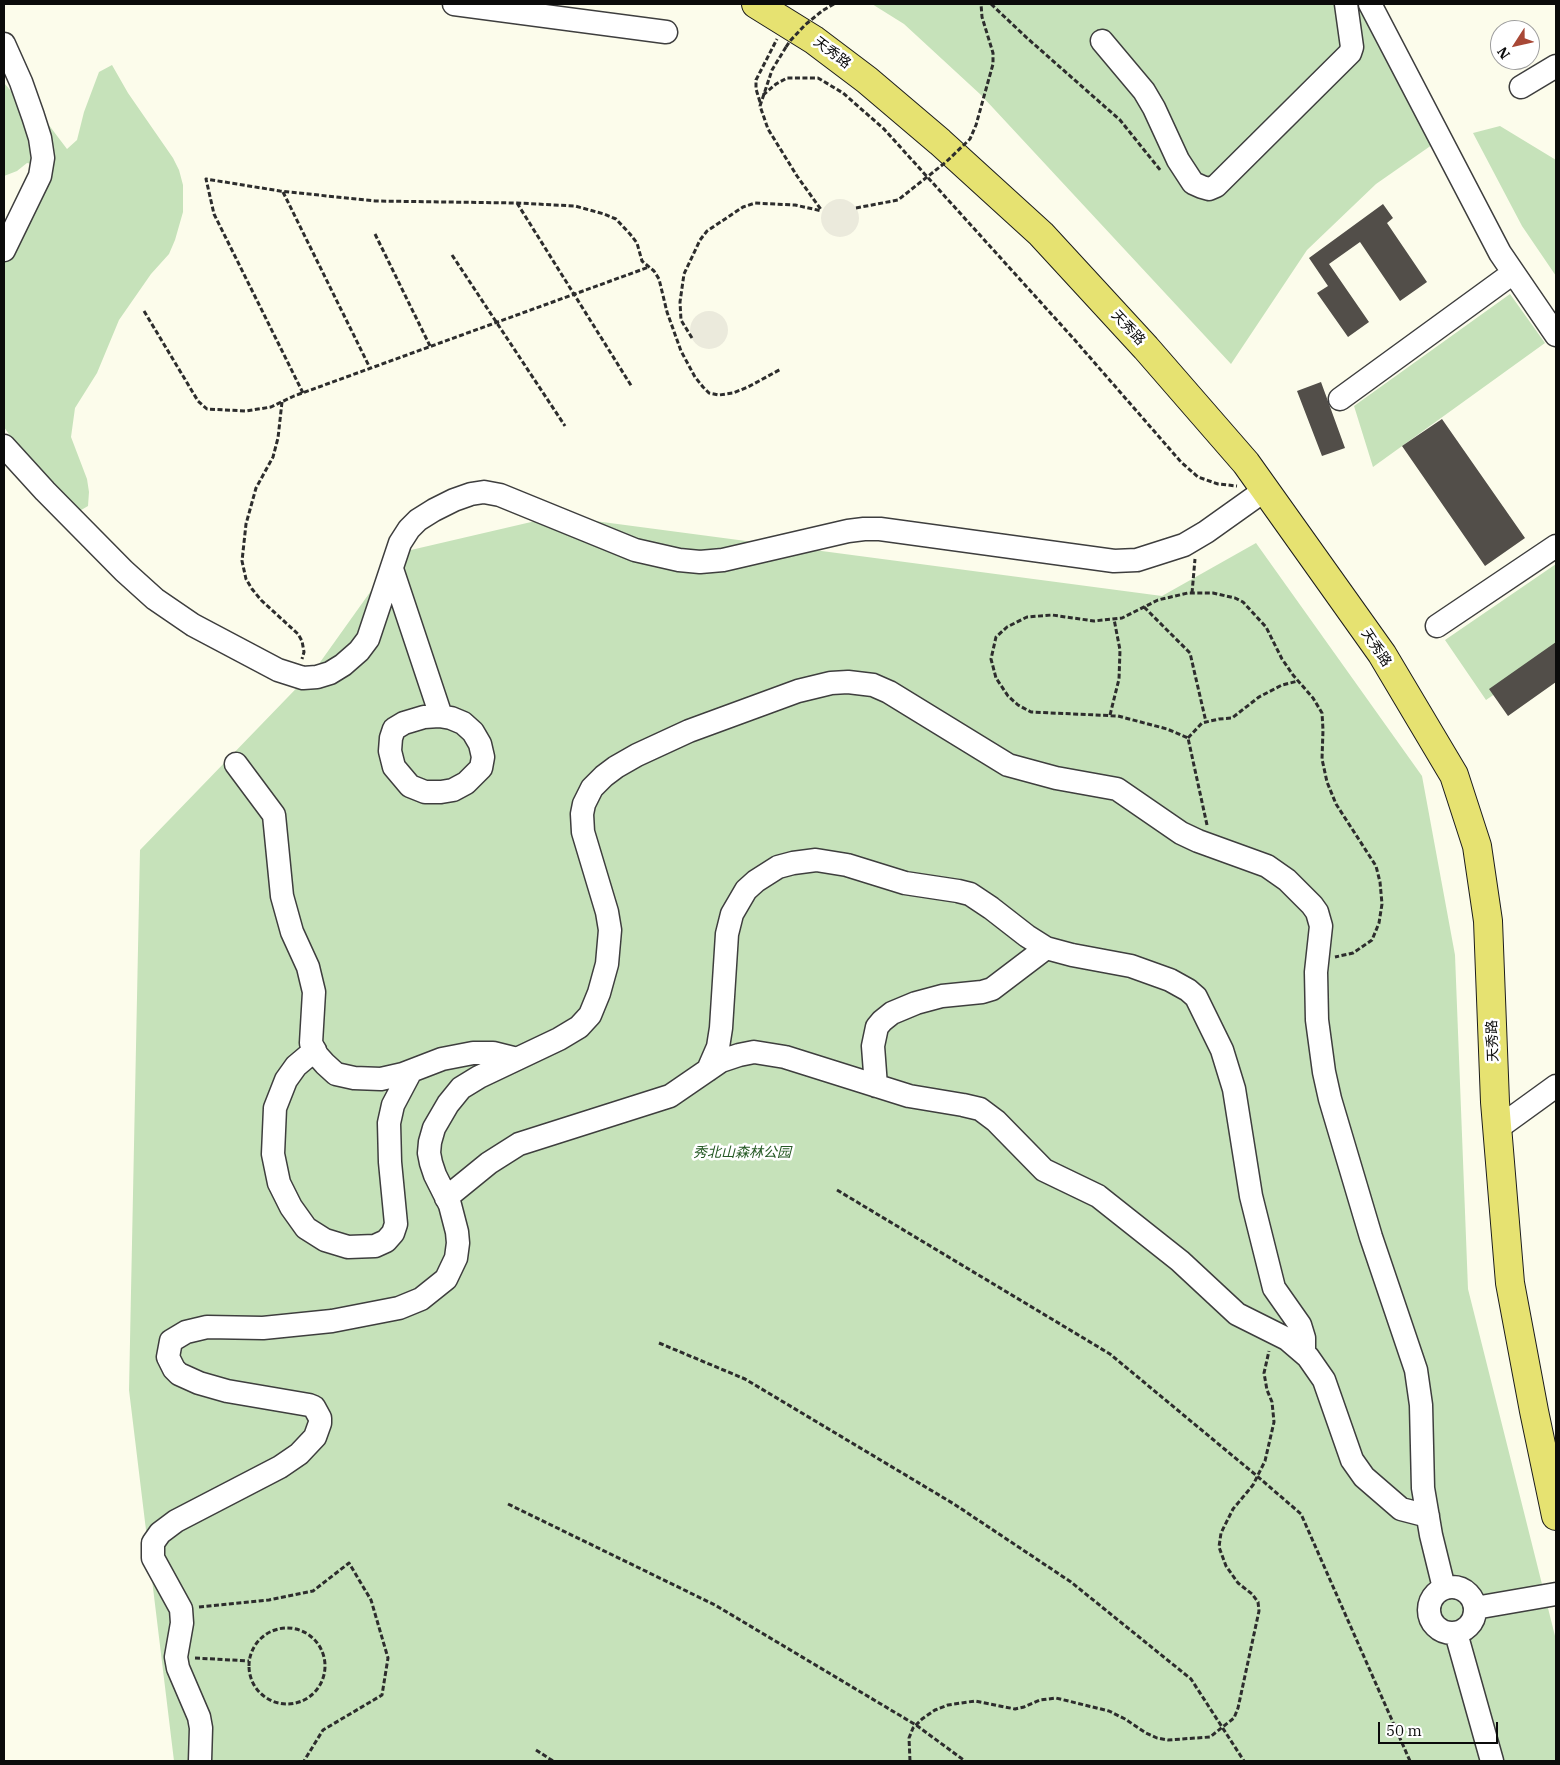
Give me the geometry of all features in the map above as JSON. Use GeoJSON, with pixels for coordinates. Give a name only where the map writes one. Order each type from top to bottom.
{"type":"FeatureCollection","features":[{"type":"Feature","properties":{"kind":"main road","name":"天秀路"},"geometry":{"type":"LineString","coordinates":[[771,17],[814,40],[867,80],[940,142],[1041,234],[1152,355],[1246,463],[1382,654],[1454,775],[1477,846],[1488,921],[1498,1128],[1510,1283],[1556,1516]]}},
{"type":"Feature","properties":{"kind":"street"},"geometry":{"type":"LineString","coordinates":[[454,4],[666,32]]}},
{"type":"Feature","properties":{"kind":"street"},"geometry":{"type":"LineString","coordinates":[[1102,41],[1144,91],[1178,160],[1192,183],[1209,189],[1216,186],[1350,53],[1352,47],[1346,4]]}},
{"type":"Feature","properties":{"kind":"street"},"geometry":{"type":"LineString","coordinates":[[1370,4],[1500,253],[1556,335]]}},
{"type":"Feature","properties":{"kind":"street"},"geometry":{"type":"LineString","coordinates":[[4,44],[21,82],[33,116],[40,138],[43,158],[40,176],[4,250]]}},
{"type":"Feature","properties":{"kind":"street"},"geometry":{"type":"LineString","coordinates":[[1521,87],[1556,66]]}},
{"type":"Feature","properties":{"kind":"street"},"geometry":{"type":"LineString","coordinates":[[1340,400],[1514,273]]}},
{"type":"Feature","properties":{"kind":"street"},"geometry":{"type":"LineString","coordinates":[[4,446],[45,491],[124,571],[155,599],[193,625],[278,670],[299,677],[317,677],[330,673],[343,666],[359,652],[368,639],[400,544],[409,529],[418,520],[454,500],[470,494],[484,492],[508,498],[635,550],[679,560],[700,562],[724,560],[848,531],[880,529],[1114,561],[1137,560],[1184,545],[1265,490]]}},
{"type":"Feature","properties":{"kind":"street"},"geometry":{"type":"LineString","coordinates":[[1437,626],[1556,546]]}},
{"type":"Feature","properties":{"kind":"street"},"geometry":{"type":"LineString","coordinates":[[392,569],[441,716]]}},
{"type":"Feature","properties":{"kind":"street"},"geometry":{"type":"LineString","coordinates":[[200,1761],[201,1728],[199,1717],[181,1677],[176,1657],[182,1623],[181,1609],[153,1558],[152,1551],[155,1539],[160,1533],[194,1511],[292,1460],[306,1449],[315,1437],[320,1423],[319,1414],[314,1407],[309,1405],[227,1391],[199,1383],[179,1374],[168,1357],[171,1342],[179,1335],[207,1327],[263,1328],[332,1321],[399,1308],[422,1299],[446,1279],[456,1258],[457,1232],[454,1217],[431,1163],[430,1142],[434,1128],[448,1104],[461,1088],[479,1077],[559,1039],[579,1027],[590,1015],[599,993],[606,964],[610,930],[607,912],[583,832],[582,814],[584,804],[592,788],[616,767],[689,731],[798,691],[831,683],[848,682],[873,685],[889,692],[1008,765],[1047,776],[1117,789],[1180,833],[1268,866],[1302,894],[1317,912],[1321,926],[1318,961],[1317,1020],[1324,1072],[1330,1099],[1371,1237],[1416,1370],[1421,1405],[1423,1488],[1431,1535],[1444,1588]]}},
{"type":"Feature","properties":{"kind":"street"},"geometry":{"type":"LineString","coordinates":[[236,764],[274,815],[282,896],[292,932],[308,967],[314,992],[312,1043],[325,1064],[336,1074],[354,1078],[381,1079],[411,1071],[442,1059],[473,1053],[493,1053],[517,1060]]}},
{"type":"Feature","properties":{"kind":"street"},"geometry":{"type":"LineString","coordinates":[[708,1070],[718,1047],[721,1028],[727,934],[732,914],[746,890],[767,873],[778,867],[793,863],[816,860],[847,864],[905,883],[970,894],[1046,948],[1131,966],[1170,980],[1196,997],[1222,1050],[1234,1089],[1251,1196],[1274,1288],[1300,1325],[1304,1338],[1304,1353]]}},
{"type":"Feature","properties":{"kind":"street"},"geometry":{"type":"LineString","coordinates":[[876,1086],[873,1046],[877,1027],[882,1021],[892,1014],[916,1003],[942,996],[982,992],[992,989],[1046,948]]}},
{"type":"Feature","properties":{"kind":"street"},"geometry":{"type":"LineString","coordinates":[[315,1050],[296,1066],[286,1080],[275,1108],[273,1154],[279,1183],[291,1207],[306,1228],[325,1240],[348,1247],[375,1246],[386,1241],[393,1233],[396,1217],[390,1162],[389,1124],[393,1105],[411,1071]]}},
{"type":"Feature","properties":{"kind":"street"},"geometry":{"type":"LineString","coordinates":[[446,1198],[489,1163],[519,1144],[670,1096],[721,1061],[754,1052],[785,1057],[909,1096],[963,1105],[980,1110],[996,1121],[1044,1170],[1098,1196],[1180,1261],[1237,1314],[1287,1339],[1304,1353],[1324,1380],[1352,1460],[1364,1477],[1401,1509],[1428,1516]]}},
{"type":"Feature","properties":{"kind":"street"},"geometry":{"type":"LineString","coordinates":[[1498,1128],[1556,1086]]}},
{"type":"Feature","properties":{"kind":"street"},"geometry":{"type":"LineString","coordinates":[[1456,1586],[1463,1589],[1471,1597],[1475,1608],[1474,1619],[1469,1625],[1456,1633],[1441,1630],[1435,1626],[1429,1616],[1430,1600],[1434,1594],[1444,1588],[1456,1586]]}},
{"type":"Feature","properties":{"kind":"street"},"geometry":{"type":"LineString","coordinates":[[1475,1608],[1556,1594]]}},
{"type":"Feature","properties":{"kind":"street"},"geometry":{"type":"LineString","coordinates":[[1456,1633],[1492,1761]]}},
{"type":"Feature","properties":{"kind":"path"},"geometry":{"type":"LineString","coordinates":[[771,17],[790,41],[805,25],[834,4]]}},
{"type":"Feature","properties":{"kind":"path"},"geometry":{"type":"LineString","coordinates":[[856,208],[898,200],[946,162],[970,139],[976,125],[993,64],[993,53],[982,17],[981,4]]}},
{"type":"Feature","properties":{"kind":"path"},"geometry":{"type":"LineString","coordinates":[[991,4],[1120,120],[1163,173]]}},
{"type":"Feature","properties":{"kind":"path"},"geometry":{"type":"LineString","coordinates":[[692,338],[681,320],[680,302],[684,274],[700,240],[707,231],[743,207],[755,203],[795,205],[822,211],[797,176],[768,129],[760,106],[772,70],[771,17]]}},
{"type":"Feature","properties":{"kind":"path"},"geometry":{"type":"LineString","coordinates":[[761,103],[756,88],[756,80],[771,17]]}},
{"type":"Feature","properties":{"kind":"path"},"geometry":{"type":"LineString","coordinates":[[763,95],[787,78],[818,78],[843,93],[890,136],[1073,338],[1180,462],[1198,477],[1218,484],[1265,490]]}},
{"type":"Feature","properties":{"kind":"path"},"geometry":{"type":"LineString","coordinates":[[303,393],[214,214],[206,179],[283,192],[375,201],[517,203],[575,206],[616,219],[630,234],[642,261],[659,279],[667,312],[681,352],[695,377],[710,393],[733,393],[781,369]]}},
{"type":"Feature","properties":{"kind":"path"},"geometry":{"type":"LineString","coordinates":[[283,192],[370,368]]}},
{"type":"Feature","properties":{"kind":"path"},"geometry":{"type":"LineString","coordinates":[[517,203],[632,386]]}},
{"type":"Feature","properties":{"kind":"path"},"geometry":{"type":"LineString","coordinates":[[374,234],[430,346]]}},
{"type":"Feature","properties":{"kind":"path"},"geometry":{"type":"LineString","coordinates":[[452,255],[565,426]]}},
{"type":"Feature","properties":{"kind":"path"},"geometry":{"type":"LineString","coordinates":[[144,311],[198,401],[207,409],[246,411],[271,407],[370,368],[649,267]]}},
{"type":"Feature","properties":{"kind":"path"},"geometry":{"type":"LineString","coordinates":[[282,402],[278,438],[273,457],[256,488],[246,524],[242,561],[246,579],[252,589],[261,600],[298,634],[302,641],[304,652],[299,677]]}},
{"type":"Feature","properties":{"kind":"path"},"geometry":{"type":"LineString","coordinates":[[1192,593],[1196,538]]}},
{"type":"Feature","properties":{"kind":"path"},"geometry":{"type":"LineString","coordinates":[[1188,738],[1167,729],[1118,716],[1031,712],[1018,705],[1008,696],[996,678],[991,659],[996,637],[1007,627],[1028,617],[1052,615],[1094,621],[1122,618],[1158,600],[1192,593],[1213,593],[1235,598],[1243,602],[1266,627],[1282,659],[1314,698],[1322,713],[1322,759],[1327,782],[1336,804],[1376,866],[1380,882],[1382,904],[1379,923],[1372,940],[1354,953],[1318,961]]}},
{"type":"Feature","properties":{"kind":"path"},"geometry":{"type":"LineString","coordinates":[[1144,606],[1190,653],[1206,722]]}},
{"type":"Feature","properties":{"kind":"path"},"geometry":{"type":"LineString","coordinates":[[1110,715],[1119,679],[1120,650],[1114,619]]}},
{"type":"Feature","properties":{"kind":"path"},"geometry":{"type":"LineString","coordinates":[[1188,738],[1202,723],[1232,718],[1259,696],[1298,680]]}},
{"type":"Feature","properties":{"kind":"path"},"geometry":{"type":"LineString","coordinates":[[1188,738],[1211,845]]}},
{"type":"Feature","properties":{"kind":"path"},"geometry":{"type":"LineString","coordinates":[[838,1190],[1110,1354],[1301,1514],[1410,1761]]}},
{"type":"Feature","properties":{"kind":"path"},"geometry":{"type":"LineString","coordinates":[[910,1761],[909,1738],[916,1725],[928,1714],[948,1705],[975,1701],[1015,1709],[1040,1700],[1056,1698],[1109,1711],[1146,1733],[1168,1740],[1210,1736],[1234,1718],[1238,1708],[1259,1611],[1258,1602],[1252,1594],[1238,1583],[1226,1566],[1218,1547],[1221,1533],[1233,1509],[1252,1485],[1265,1461],[1274,1422],[1272,1402],[1267,1390],[1264,1373],[1274,1333]]}},
{"type":"Feature","properties":{"kind":"path"},"geometry":{"type":"LineString","coordinates":[[659,1343],[745,1379],[954,1504],[1071,1582],[1191,1679],[1244,1761]]}},
{"type":"Feature","properties":{"kind":"path"},"geometry":{"type":"LineString","coordinates":[[508,1504],[715,1605],[916,1725],[965,1761]]}},
{"type":"Feature","properties":{"kind":"path"},"geometry":{"type":"LineString","coordinates":[[181,1609],[268,1600],[313,1592],[349,1563],[370,1600],[388,1658],[382,1695],[323,1730],[304,1761]]}},
{"type":"Feature","properties":{"kind":"path"},"geometry":{"type":"LineString","coordinates":[[284,1628],[297,1629],[309,1635],[318,1644],[324,1656],[325,1669],[322,1681],[316,1691],[307,1699],[283,1704],[272,1701],[261,1694],[254,1685],[249,1661],[253,1648],[261,1638],[271,1631],[284,1628]]}},
{"type":"Feature","properties":{"kind":"path"},"geometry":{"type":"LineString","coordinates":[[176,1657],[249,1661]]}},
{"type":"Feature","properties":{"kind":"path"},"geometry":{"type":"LineString","coordinates":[[536,1750],[553,1761]]}},
{"type":"Feature","properties":{"kind":"green space"},"geometry":{"type":"Polygon","coordinates":[[[872,4],[1372,4],[1439,140],[1376,184],[1307,250],[1231,364],[981,95],[904,24],[872,4]]]}},
{"type":"Feature","properties":{"kind":"green space"},"geometry":{"type":"Polygon","coordinates":[[[112,65],[128,93],[173,158],[179,170],[183,185],[183,212],[169,254],[151,274],[119,320],[97,373],[75,408],[71,437],[87,479],[89,492],[88,506],[76,513],[28,462],[4,427],[4,262],[9,251],[32,164],[27,163],[17,171],[4,176],[4,83],[42,116],[67,149],[77,140],[84,112],[99,72],[112,65]]]}},
{"type":"Feature","properties":{"kind":"green space"},"geometry":{"type":"Polygon","coordinates":[[[1500,126],[1556,160],[1556,276],[1522,226],[1473,133],[1500,126]]]}},
{"type":"Feature","properties":{"kind":"green space"},"geometry":{"type":"Polygon","coordinates":[[[1510,294],[1545,343],[1373,467],[1354,406],[1510,294]]]}},
{"type":"Feature","properties":{"kind":"green space","name":"秀北山森林公园"},"geometry":{"type":"Polygon","coordinates":[[[557,516],[1162,596],[1256,543],[1422,776],[1455,955],[1468,1289],[1556,1640],[1556,1761],[174,1761],[129,1390],[140,850],[316,668],[398,553],[557,516]]]}},
{"type":"Feature","properties":{"kind":"green space"},"geometry":{"type":"Polygon","coordinates":[[[1556,564],[1556,652],[1486,700],[1445,640],[1556,564]]]}},
{"type":"Feature","properties":{"kind":"shaded area"},"geometry":{"type":"Polygon","coordinates":[[[840,199],[854,204],[859,218],[854,232],[840,237],[826,232],[821,218],[826,204],[840,199]]]}},
{"type":"Feature","properties":{"kind":"shaded area"},"geometry":{"type":"Polygon","coordinates":[[[709,311],[723,316],[728,330],[723,344],[709,349],[695,344],[690,330],[695,316],[709,311]]]}},
{"type":"Feature","properties":{"kind":"building"},"geometry":{"type":"Polygon","coordinates":[[[1383,204],[1393,218],[1387,223],[1427,282],[1400,301],[1360,242],[1329,264],[1369,322],[1348,337],[1317,293],[1328,286],[1309,258],[1383,204]]]}},
{"type":"Feature","properties":{"kind":"building"},"geometry":{"type":"Polygon","coordinates":[[[1321,382],[1345,448],[1322,456],[1297,391],[1321,382]]]}},
{"type":"Feature","properties":{"kind":"building"},"geometry":{"type":"Polygon","coordinates":[[[1442,419],[1525,538],[1485,566],[1402,446],[1442,419]]]}},
{"type":"Feature","properties":{"kind":"building"},"geometry":{"type":"Polygon","coordinates":[[[1556,642],[1556,682],[1508,716],[1489,689],[1556,642]]]}}]}
